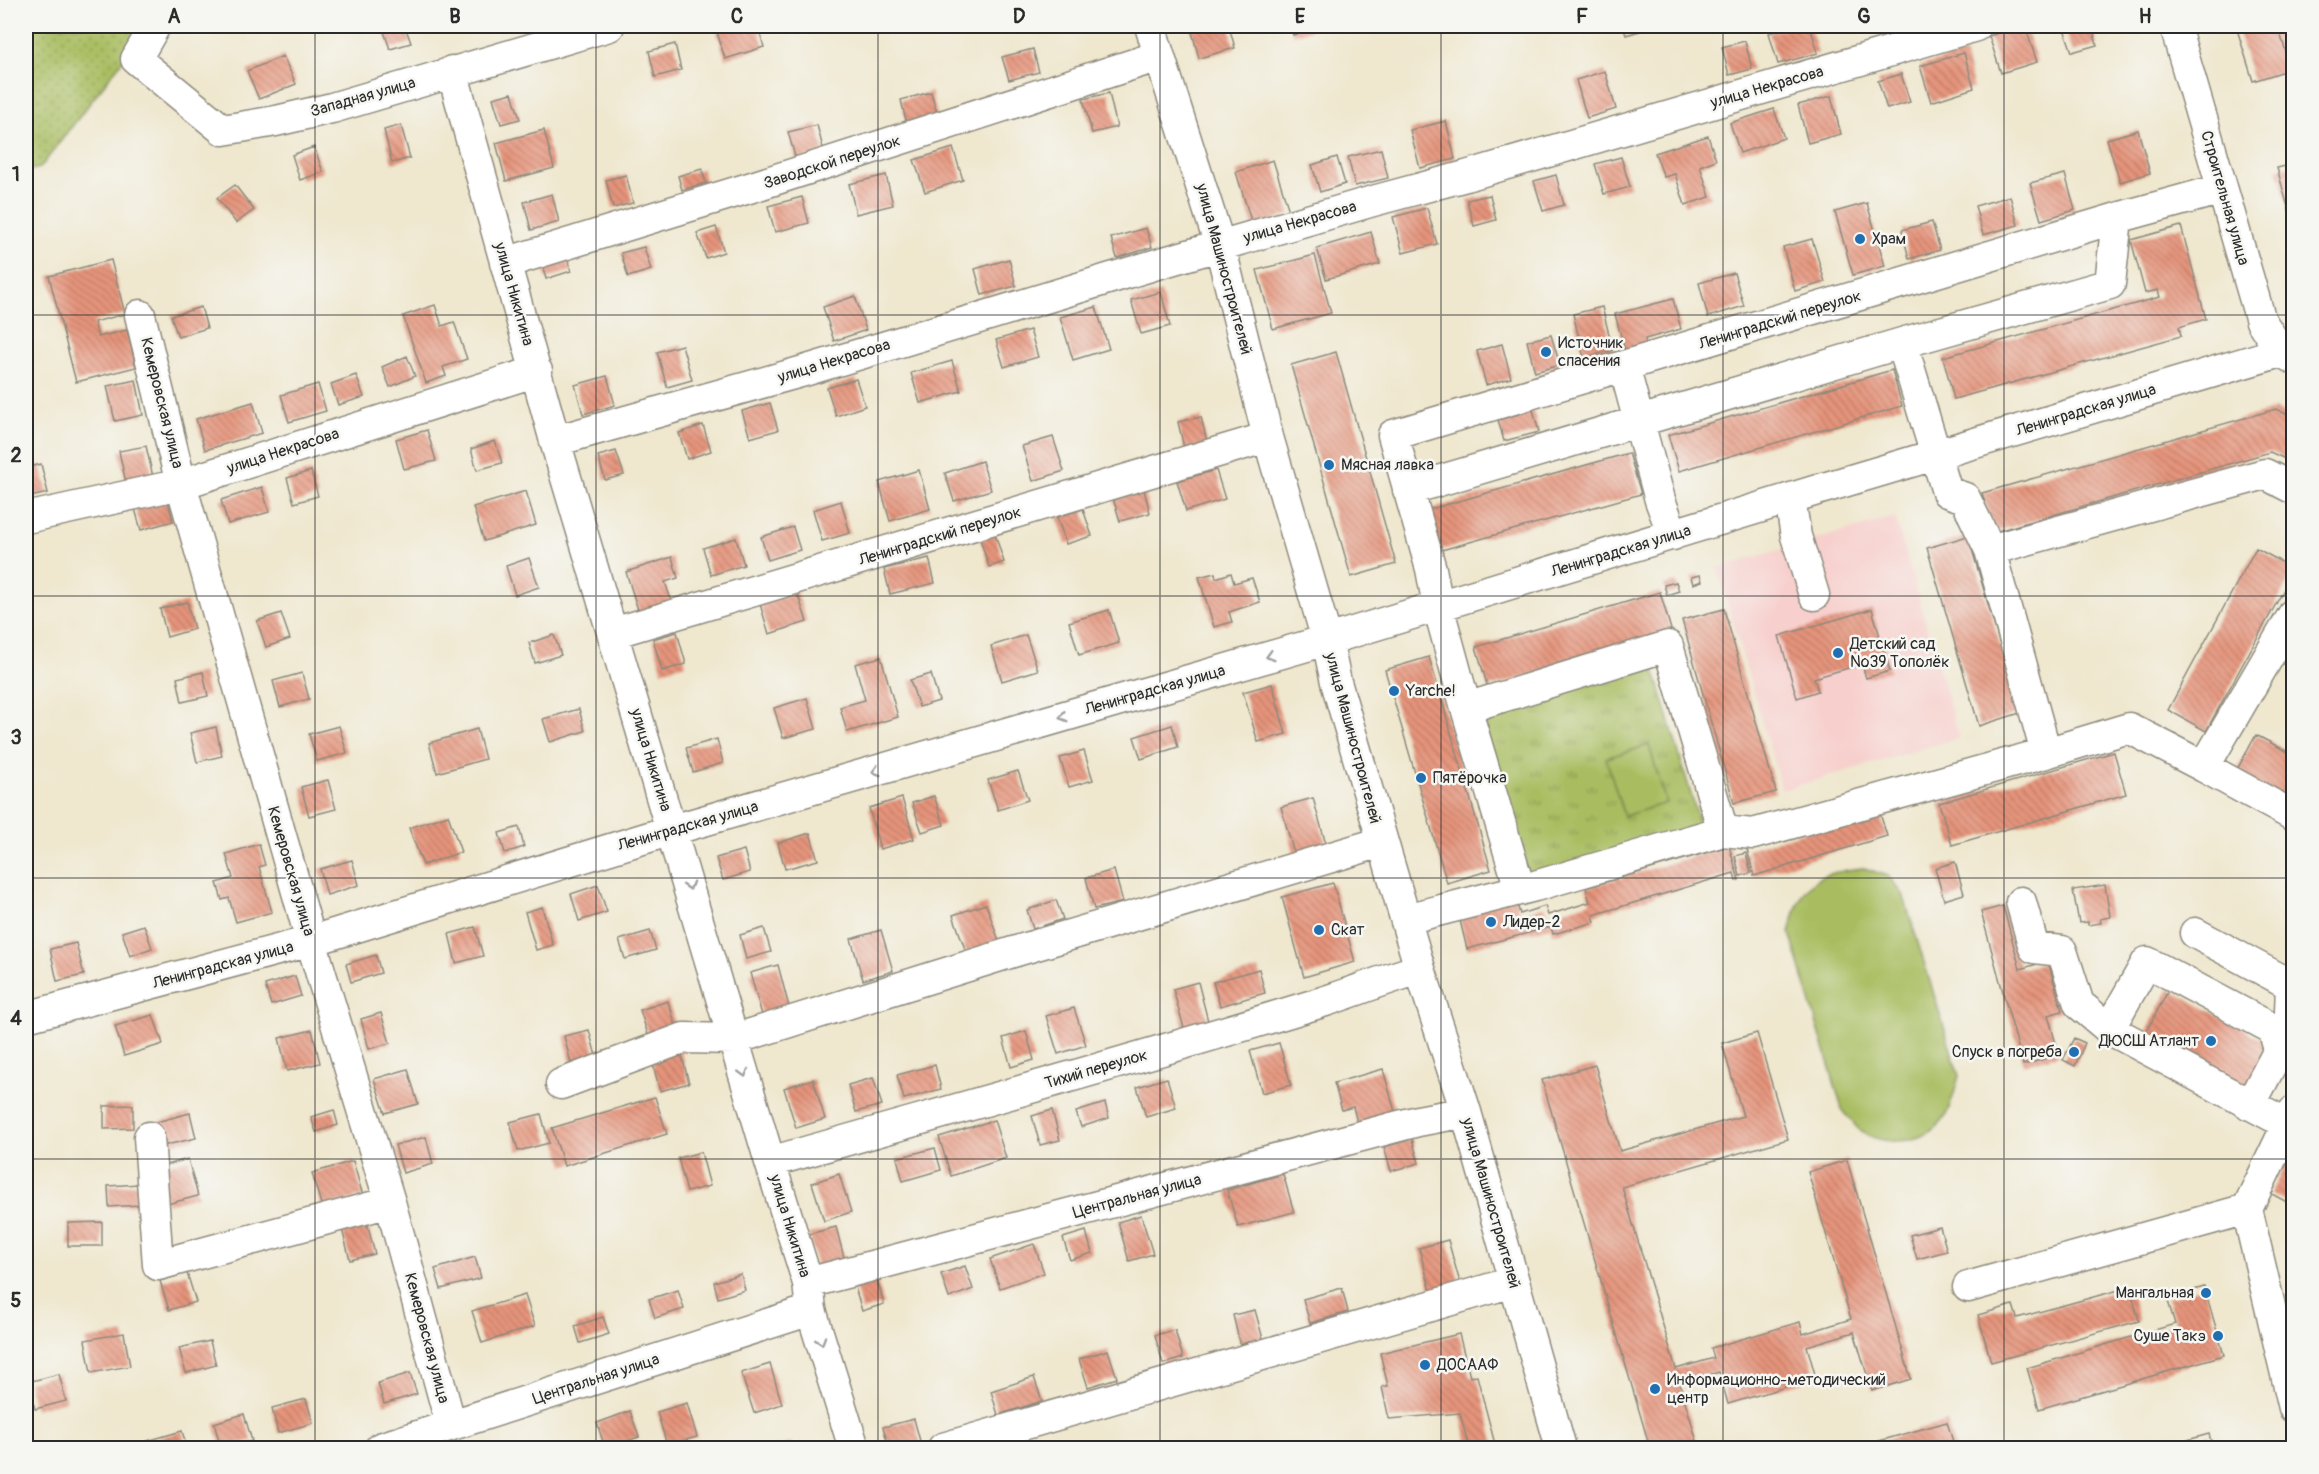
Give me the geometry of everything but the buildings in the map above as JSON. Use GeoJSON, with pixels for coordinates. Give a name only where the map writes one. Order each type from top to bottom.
{"type":"FeatureCollection","features":[{"type":"Feature","properties":{"kind":"street","name":"Западная улица"},"geometry":{"type":"LineString","coordinates":[[155,26],[136,59],[223,130],[332,108],[609,26]]}},
{"type":"Feature","properties":{"kind":"street","name":"улица Машиностроителей"},"geometry":{"type":"LineString","coordinates":[[1150,26],[1220,246],[1268,437],[1327,640],[1336,682],[1420,969],[1466,1112],[1561,1449]]}},
{"type":"Feature","properties":{"kind":"street","name":"улица Некрасова"},"geometry":{"type":"LineString","coordinates":[[555,441],[804,371],[1362,204],[1477,173],[1976,26]]}},
{"type":"Feature","properties":{"kind":"street","name":"Строительная улица"},"geometry":{"type":"LineString","coordinates":[[2175,26],[2261,321],[2289,353]]}},
{"type":"Feature","properties":{"kind":"street","name":"Заводской переулок"},"geometry":{"type":"LineString","coordinates":[[505,263],[750,188],[1159,56]]}},
{"type":"Feature","properties":{"kind":"street","name":"улица Никитина"},"geometry":{"type":"LineString","coordinates":[[452,71],[555,441],[735,1040],[854,1449]]}},
{"type":"Feature","properties":{"kind":"street","name":"Ленинградский переулок"},"geometry":{"type":"LineString","coordinates":[[1408,490],[1393,435],[2117,218],[2222,189]]}},
{"type":"Feature","properties":{"kind":"street"},"geometry":{"type":"LineString","coordinates":[[1520,889],[1466,708],[1457,668],[1438,606],[1431,569],[1408,490],[1902,343],[2110,284],[2117,218]]}},
{"type":"Feature","properties":{"kind":"street","name":"Кемеровская улица"},"geometry":{"type":"LineString","coordinates":[[141,315],[181,484],[312,941],[390,1202],[451,1425]]}},
{"type":"Feature","properties":{"kind":"street"},"geometry":{"type":"LineString","coordinates":[[1902,343],[1947,492],[1965,498],[1990,550],[2046,753]]}},
{"type":"Feature","properties":{"kind":"street","name":"Ленинградская улица"},"geometry":{"type":"LineString","coordinates":[[26,1017],[312,941],[672,830],[1327,640],[1936,455],[2289,353]]}},
{"type":"Feature","properties":{"kind":"street"},"geometry":{"type":"LineString","coordinates":[[1624,366],[1660,500],[1673,535]]}},
{"type":"Feature","properties":{"kind":"street","name":"улица Некрасова"},"geometry":{"type":"LineString","coordinates":[[26,518],[181,484],[537,370]]}},
{"type":"Feature","properties":{"kind":"street","name":"Ленинградский переулок"},"geometry":{"type":"LineString","coordinates":[[613,633],[1268,437]]}},
{"type":"Feature","properties":{"kind":"street"},"geometry":{"type":"LineString","coordinates":[[1990,550],[2265,474],[2294,489]]}},
{"type":"Feature","properties":{"kind":"street"},"geometry":{"type":"LineString","coordinates":[[1790,499],[1796,536],[1814,595]]}},
{"type":"Feature","properties":{"kind":"street"},"geometry":{"type":"LineString","coordinates":[[2204,767],[2294,613]]}},
{"type":"Feature","properties":{"kind":"street"},"geometry":{"type":"LineString","coordinates":[[1466,708],[1668,646],[1723,831]]}},
{"type":"Feature","properties":{"kind":"street"},"geometry":{"type":"LineString","coordinates":[[1406,920],[1723,831],[1753,834],[2129,728],[2294,816]]}},
{"type":"Feature","properties":{"kind":"street"},"geometry":{"type":"LineString","coordinates":[[561,1084],[684,1038],[735,1040],[1013,952],[1382,842]]}},
{"type":"Feature","properties":{"kind":"street"},"geometry":{"type":"LineString","coordinates":[[2020,902],[2034,948],[2062,951],[2079,1004],[2109,1029],[2250,1105],[2290,1117],[2247,1209],[2285,1335],[2294,1408]]}},
{"type":"Feature","properties":{"kind":"street"},"geometry":{"type":"LineString","coordinates":[[2195,933],[2291,985],[2290,1012],[2294,1023]]}},
{"type":"Feature","properties":{"kind":"street"},"geometry":{"type":"LineString","coordinates":[[2109,1029],[2147,962],[2273,1029],[2279,1050],[2250,1105]]}},
{"type":"Feature","properties":{"kind":"street","name":"Тихий переулок"},"geometry":{"type":"LineString","coordinates":[[770,1162],[1241,1026],[1420,969]]}},
{"type":"Feature","properties":{"kind":"street","name":"Центральная улица"},"geometry":{"type":"LineString","coordinates":[[380,1449],[810,1296],[1418,1121],[1466,1112]]}},
{"type":"Feature","properties":{"kind":"street"},"geometry":{"type":"LineString","coordinates":[[149,1137],[158,1265],[390,1202]]}},
{"type":"Feature","properties":{"kind":"street"},"geometry":{"type":"LineString","coordinates":[[1968,1287],[2247,1209]]}},
{"type":"Feature","properties":{"kind":"street"},"geometry":{"type":"LineString","coordinates":[[944,1449],[1513,1282]]}},
{"type":"Feature","properties":{"kind":"shaded area","name":"Детский сад №39 Тополёк"},"geometry":{"type":"Polygon","coordinates":[[[1895,517],[1959,738],[1782,790],[1717,568],[1895,517]]]}},
{"type":"Feature","properties":{"kind":"green space"},"geometry":{"type":"Polygon","coordinates":[[[26,26],[149,26],[40,168],[26,171],[26,26]]]}},
{"type":"Feature","properties":{"kind":"green space"},"geometry":{"type":"Polygon","coordinates":[[[1651,659],[1700,825],[1526,877],[1476,711],[1651,659]]]}},
{"type":"Feature","properties":{"kind":"green space"},"geometry":{"type":"Polygon","coordinates":[[[1649,745],[1666,803],[1624,816],[1606,758],[1649,745]]]}},
{"type":"Feature","properties":{"kind":"green space"},"geometry":{"type":"Polygon","coordinates":[[[1864,868],[1888,876],[1903,894],[1959,1076],[1945,1117],[1928,1133],[1909,1140],[1889,1141],[1869,1136],[1853,1124],[1842,1109],[1790,933],[1799,902],[1812,883],[1833,873],[1864,868]]]}},
{"type":"Feature","properties":{"kind":"place","name":"Храм"},"geometry":{"type":"Point","coordinates":[1860,239]}},
{"type":"Feature","properties":{"kind":"place","name":"Источник спасения"},"geometry":{"type":"Point","coordinates":[1546,352]}},
{"type":"Feature","properties":{"kind":"place","name":"Мясная лавка"},"geometry":{"type":"Point","coordinates":[1329,465]}},
{"type":"Feature","properties":{"kind":"place","name":"Детский сад №39 Тополёк"},"geometry":{"type":"Point","coordinates":[1838,653]}},
{"type":"Feature","properties":{"kind":"place","name":"Yarche!"},"geometry":{"type":"Point","coordinates":[1394,691]}},
{"type":"Feature","properties":{"kind":"place","name":"Пятёрочка"},"geometry":{"type":"Point","coordinates":[1421,778]}},
{"type":"Feature","properties":{"kind":"place","name":"Лидер-2"},"geometry":{"type":"Point","coordinates":[1491,922]}},
{"type":"Feature","properties":{"kind":"place","name":"Скат"},"geometry":{"type":"Point","coordinates":[1319,930]}},
{"type":"Feature","properties":{"kind":"place","name":"ДЮСШ Атлант"},"geometry":{"type":"Point","coordinates":[2211,1041]}},
{"type":"Feature","properties":{"kind":"place","name":"Спуск в погреба"},"geometry":{"type":"Point","coordinates":[2074,1052]}},
{"type":"Feature","properties":{"kind":"place","name":"Мангальная"},"geometry":{"type":"Point","coordinates":[2206,1293]}},
{"type":"Feature","properties":{"kind":"place","name":"Суше Такэ"},"geometry":{"type":"Point","coordinates":[2218,1336]}},
{"type":"Feature","properties":{"kind":"place","name":"ДОСААФ"},"geometry":{"type":"Point","coordinates":[1425,1365]}},
{"type":"Feature","properties":{"kind":"place","name":"Информационно-методический центр"},"geometry":{"type":"Point","coordinates":[1655,1389]}}]}
